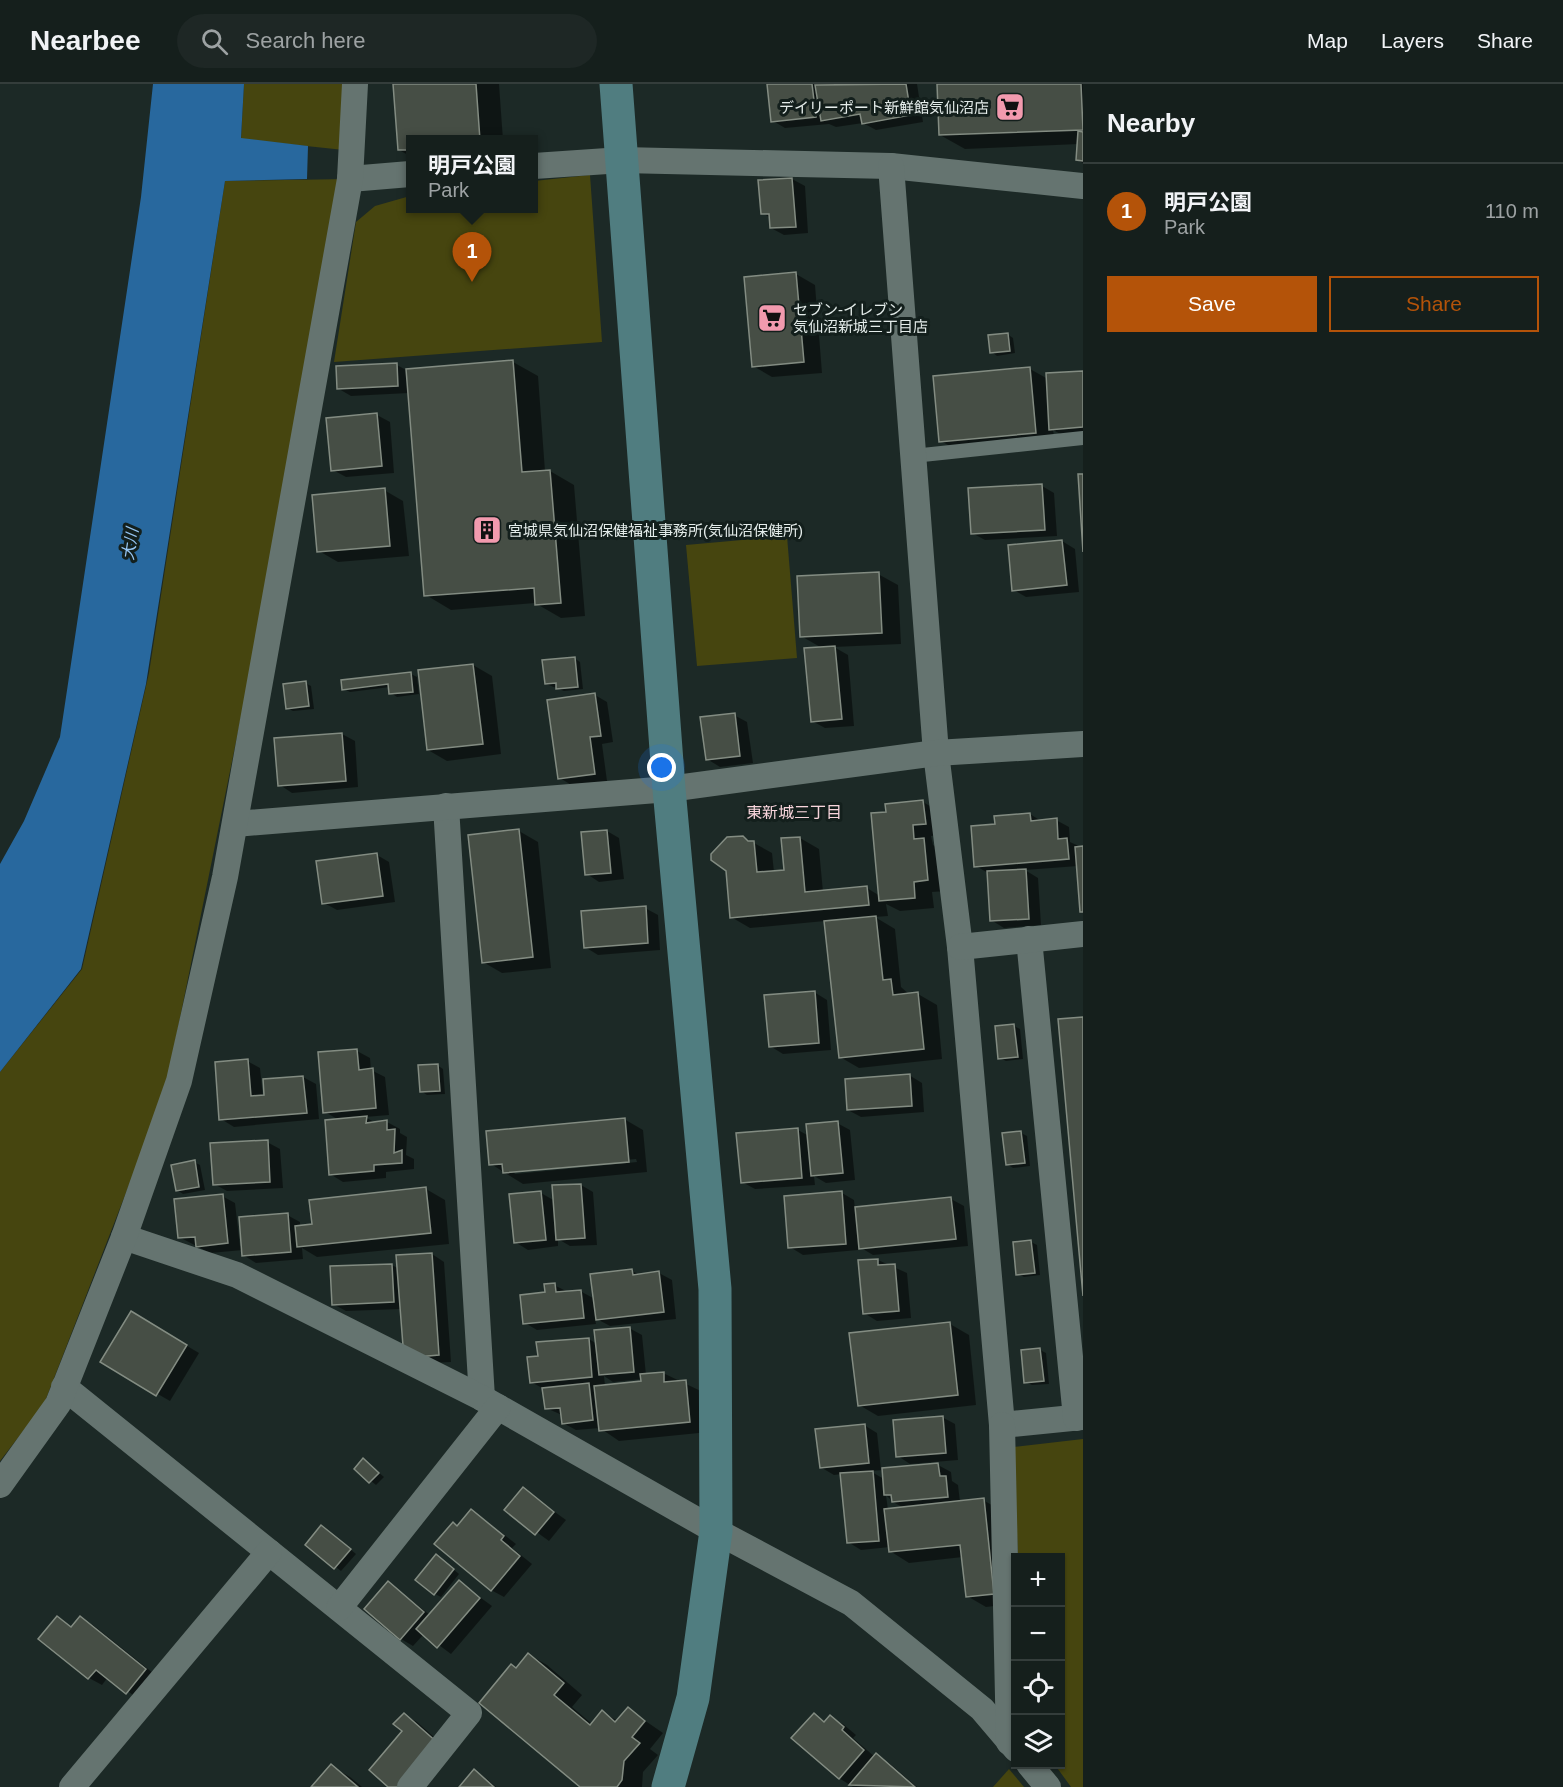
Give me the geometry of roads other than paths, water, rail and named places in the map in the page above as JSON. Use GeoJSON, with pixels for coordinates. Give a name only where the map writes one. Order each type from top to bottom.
{"type":"FeatureCollection","features":[{"type":"Feature","properties":{"kind":"street"},"geometry":{"type":"LineString","coordinates":[[0,1485],[58,1404],[124,1237],[179,1081],[235,824],[350,179],[355,84]]}},
{"type":"Feature","properties":{"kind":"street"},"geometry":{"type":"LineString","coordinates":[[616,84],[669,789],[715,1289],[716,1531],[693,1698],[668,1787]]}},
{"type":"Feature","properties":{"kind":"street"},"geometry":{"type":"LineString","coordinates":[[538,166],[621,160],[891,166],[1083,186]]}},
{"type":"Feature","properties":{"kind":"street"},"geometry":{"type":"LineString","coordinates":[[891,166],[936,753],[960,947],[1002,1425],[1011,1715]]}},
{"type":"Feature","properties":{"kind":"street"},"geometry":{"type":"LineString","coordinates":[[350,179],[406,174]]}},
{"type":"Feature","properties":{"kind":"street"},"geometry":{"type":"LineString","coordinates":[[235,824],[669,789],[936,753],[1083,744]]}},
{"type":"Feature","properties":{"kind":"street"},"geometry":{"type":"LineString","coordinates":[[339,1608],[490,1403],[446,806]]}},
{"type":"Feature","properties":{"kind":"street"},"geometry":{"type":"LineString","coordinates":[[960,947],[1083,934]]}},
{"type":"Feature","properties":{"kind":"street"},"geometry":{"type":"LineString","coordinates":[[1002,1425],[1080,1418],[1029,939]]}},
{"type":"Feature","properties":{"kind":"street"},"geometry":{"type":"LineString","coordinates":[[124,1237],[237,1275],[490,1403],[716,1531],[851,1603],[982,1709],[1011,1744]]}},
{"type":"Feature","properties":{"kind":"street"},"geometry":{"type":"LineString","coordinates":[[64,1387],[469,1713],[410,1787]]}},
{"type":"Feature","properties":{"kind":"street"},"geometry":{"type":"LineString","coordinates":[[72,1787],[268,1552]]}},
{"type":"Feature","properties":{"kind":"street"},"geometry":{"type":"LineString","coordinates":[[1033,1769],[1048,1787]]}},
{"type":"Feature","properties":{"kind":"lane"},"geometry":{"type":"LineString","coordinates":[[913,456],[1083,438]]}},
{"type":"Feature","properties":{"kind":"water","name":"大川"},"geometry":{"type":"Polygon","coordinates":[[[153,84],[244,84],[241,138],[308,146],[307,179],[225,181],[146,684],[81,969],[0,1072],[0,864],[24,821],[60,737],[141,197],[153,84]]]}},
{"type":"Feature","properties":{"kind":"place","name":"デイリーポート新鮮館気仙沼店"},"geometry":{"type":"Point","coordinates":[1010,107]}},
{"type":"Feature","properties":{"kind":"place","name":"明戸公園"},"geometry":{"type":"Point","coordinates":[472,282]}},
{"type":"Feature","properties":{"kind":"place","name":"セブン-イレブン 気仙沼新城三丁目店"},"geometry":{"type":"Point","coordinates":[772,318]}},
{"type":"Feature","properties":{"kind":"place","name":"宮城県気仙沼保健福祉事務所(気仙沼保健所)"},"geometry":{"type":"Point","coordinates":[487,530]}},
{"type":"Feature","properties":{"kind":"district","name":"東新城三丁目"},"geometry":{"type":"Point","coordinates":[794,812]}}]}
